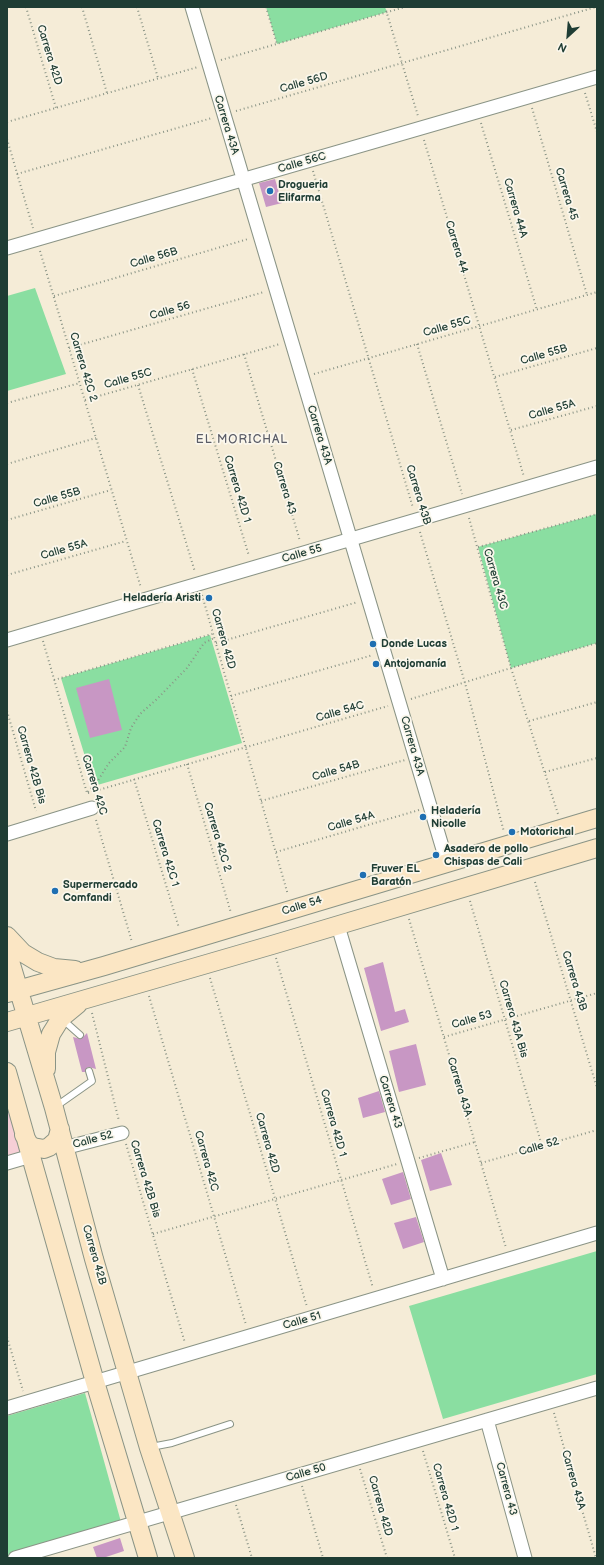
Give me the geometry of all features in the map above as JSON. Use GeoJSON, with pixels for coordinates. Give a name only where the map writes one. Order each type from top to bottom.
{"type":"FeatureCollection","features":[{"type":"Feature","properties":{"kind":"main road","name":"Calle 54"},"geometry":{"type":"LineString","coordinates":[[13,991],[104,966],[597,818]]}},
{"type":"Feature","properties":{"kind":"main road"},"geometry":{"type":"LineString","coordinates":[[45,1080],[45,1061],[48,1043],[61,1018],[74,1007],[338,926],[596,853]]}},
{"type":"Feature","properties":{"kind":"main road"},"geometry":{"type":"LineString","coordinates":[[7,936],[23,953],[38,962],[54,968],[87,970],[104,966]]}},
{"type":"Feature","properties":{"kind":"main road","name":"Carrera 42B"},"geometry":{"type":"LineString","coordinates":[[7,951],[13,991],[26,1016],[54,1108],[149,1448],[172,1512],[185,1558]]}},
{"type":"Feature","properties":{"kind":"main road"},"geometry":{"type":"LineString","coordinates":[[7,1022],[26,1016],[90,1002]]}},
{"type":"Feature","properties":{"kind":"main road"},"geometry":{"type":"LineString","coordinates":[[8,1078],[95,1382],[148,1558]]}},
{"type":"Feature","properties":{"kind":"main road"},"geometry":{"type":"LineString","coordinates":[[23,1134],[29,1144],[39,1149],[44,1149],[49,1147],[57,1140],[60,1129]]}},
{"type":"Feature","properties":{"kind":"street","name":"Carrera 43A"},"geometry":{"type":"LineString","coordinates":[[192,7],[301,378],[352,539],[368,599],[447,863]]}},
{"type":"Feature","properties":{"kind":"street","name":"Calle 56C"},"geometry":{"type":"LineString","coordinates":[[7,248],[597,77]]}},
{"type":"Feature","properties":{"kind":"street","name":"Calle 55"},"geometry":{"type":"LineString","coordinates":[[7,640],[597,467]]}},
{"type":"Feature","properties":{"kind":"street"},"geometry":{"type":"LineString","coordinates":[[7,834],[92,808]]}},
{"type":"Feature","properties":{"kind":"street","name":"Carrera 43"},"geometry":{"type":"LineString","coordinates":[[338,926],[443,1279]]}},
{"type":"Feature","properties":{"kind":"street","name":"Calle 52"},"geometry":{"type":"LineString","coordinates":[[64,1148],[122,1133]]}},
{"type":"Feature","properties":{"kind":"street"},"geometry":{"type":"LineString","coordinates":[[7,1163],[31,1156]]}},
{"type":"Feature","properties":{"kind":"street","name":"Calle 51"},"geometry":{"type":"LineString","coordinates":[[7,1408],[597,1233]]}},
{"type":"Feature","properties":{"kind":"street","name":"Calle 50"},"geometry":{"type":"LineString","coordinates":[[15,1558],[597,1388]]}},
{"type":"Feature","properties":{"kind":"street","name":"Carrera 43"},"geometry":{"type":"LineString","coordinates":[[487,1420],[525,1558]]}},
{"type":"Feature","properties":{"kind":"lane"},"geometry":{"type":"LineString","coordinates":[[61,1018],[80,1035]]}},
{"type":"Feature","properties":{"kind":"lane"},"geometry":{"type":"LineString","coordinates":[[54,1108],[92,1081],[89,1071]]}},
{"type":"Feature","properties":{"kind":"lane"},"geometry":{"type":"LineString","coordinates":[[149,1448],[172,1443],[230,1424]]}},
{"type":"Feature","properties":{"kind":"path","name":"Carrera 42D"},"geometry":{"type":"LineString","coordinates":[[26,7],[56,108]]}},
{"type":"Feature","properties":{"kind":"path"},"geometry":{"type":"LineString","coordinates":[[82,7],[107,93]]}},
{"type":"Feature","properties":{"kind":"path"},"geometry":{"type":"LineString","coordinates":[[137,7],[158,78]]}},
{"type":"Feature","properties":{"kind":"path"},"geometry":{"type":"LineString","coordinates":[[266,7],[277,44]]}},
{"type":"Feature","properties":{"kind":"path","name":"Carrera 44"},"geometry":{"type":"LineString","coordinates":[[385,7],[528,488]]}},
{"type":"Feature","properties":{"kind":"path","name":"Calle 56D"},"geometry":{"type":"LineString","coordinates":[[18,174],[596,7]]}},
{"type":"Feature","properties":{"kind":"path"},"geometry":{"type":"LineString","coordinates":[[582,81],[597,132]]}},
{"type":"Feature","properties":{"kind":"path","name":"Carrera 45"},"geometry":{"type":"LineString","coordinates":[[528,97],[587,295]]}},
{"type":"Feature","properties":{"kind":"path","name":"Carrera 44A"},"geometry":{"type":"LineString","coordinates":[[478,112],[536,310]]}},
{"type":"Feature","properties":{"kind":"path","name":"Carrera 42C 2"},"geometry":{"type":"LineString","coordinates":[[7,139],[126,541],[145,600]]}},
{"type":"Feature","properties":{"kind":"path","name":"Carrera 43B"},"geometry":{"type":"LineString","coordinates":[[310,160],[465,683],[505,835]]}},
{"type":"Feature","properties":{"kind":"path","name":"Calle 56B"},"geometry":{"type":"LineString","coordinates":[[54,296],[260,236]]}},
{"type":"Feature","properties":{"kind":"path","name":"Calle 56"},"geometry":{"type":"LineString","coordinates":[[69,348],[275,288]]}},
{"type":"Feature","properties":{"kind":"path","name":"Calle 55C"},"geometry":{"type":"LineString","coordinates":[[301,378],[597,292]]}},
{"type":"Feature","properties":{"kind":"path","name":"Calle 55C"},"geometry":{"type":"LineString","coordinates":[[85,400],[290,341]]}},
{"type":"Feature","properties":{"kind":"path","name":"Carrera 43C"},"geometry":{"type":"LineString","coordinates":[[417,344],[478,547],[511,668],[559,817]]}},
{"type":"Feature","properties":{"kind":"path","name":"Calle 55B"},"geometry":{"type":"LineString","coordinates":[[495,377],[597,348]]}},
{"type":"Feature","properties":{"kind":"path","name":"Carrera 43"},"geometry":{"type":"LineString","coordinates":[[244,354],[304,553]]}},
{"type":"Feature","properties":{"kind":"path","name":"Carrera 42D 1"},"geometry":{"type":"LineString","coordinates":[[192,369],[252,568]]}},
{"type":"Feature","properties":{"kind":"path"},"geometry":{"type":"LineString","coordinates":[[7,403],[80,383]]}},
{"type":"Feature","properties":{"kind":"path","name":"Carrera 42D"},"geometry":{"type":"LineString","coordinates":[[138,385],[199,584],[212,634],[289,898]]}},
{"type":"Feature","properties":{"kind":"path","name":"Calle 55A"},"geometry":{"type":"LineString","coordinates":[[511,430],[597,406]]}},
{"type":"Feature","properties":{"kind":"path"},"geometry":{"type":"LineString","coordinates":[[7,464],[96,438]]}},
{"type":"Feature","properties":{"kind":"path","name":"Calle 55B"},"geometry":{"type":"LineString","coordinates":[[7,520],[111,490]]}},
{"type":"Feature","properties":{"kind":"path"},"geometry":{"type":"LineString","coordinates":[[478,547],[597,514]]}},
{"type":"Feature","properties":{"kind":"path","name":"Calle 55A"},"geometry":{"type":"LineString","coordinates":[[7,575],[126,541]]}},
{"type":"Feature","properties":{"kind":"path"},"geometry":{"type":"LineString","coordinates":[[215,643],[368,599]]}},
{"type":"Feature","properties":{"kind":"path","name":"Carrera 42C"},"geometry":{"type":"LineString","coordinates":[[40,630],[133,944]]}},
{"type":"Feature","properties":{"kind":"path"},"geometry":{"type":"LineString","coordinates":[[54,680],[212,634]]}},
{"type":"Feature","properties":{"kind":"path"},"geometry":{"type":"LineString","coordinates":[[88,793],[109,763],[125,747],[131,728],[140,714],[158,699],[187,668],[204,643],[214,638]]}},
{"type":"Feature","properties":{"kind":"path","name":"Calle 54C"},"geometry":{"type":"LineString","coordinates":[[88,793],[399,703],[597,643]]}},
{"type":"Feature","properties":{"kind":"path"},"geometry":{"type":"LineString","coordinates":[[231,696],[384,652]]}},
{"type":"Feature","properties":{"kind":"path"},"geometry":{"type":"LineString","coordinates":[[528,721],[597,702]]}},
{"type":"Feature","properties":{"kind":"path","name":"Carrera 42B Bis"},"geometry":{"type":"LineString","coordinates":[[7,711],[40,824]]}},
{"type":"Feature","properties":{"kind":"path","name":"Calle 54B"},"geometry":{"type":"LineString","coordinates":[[261,801],[415,757]]}},
{"type":"Feature","properties":{"kind":"path"},"geometry":{"type":"LineString","coordinates":[[545,772],[597,758]]}},
{"type":"Feature","properties":{"kind":"path","name":"Carrera 42C 2"},"geometry":{"type":"LineString","coordinates":[[187,764],[232,915]]}},
{"type":"Feature","properties":{"kind":"path","name":"Carrera 42C 1"},"geometry":{"type":"LineString","coordinates":[[134,780],[180,932]]}},
{"type":"Feature","properties":{"kind":"path","name":"Calle 54A"},"geometry":{"type":"LineString","coordinates":[[276,852],[430,807]]}},
{"type":"Feature","properties":{"kind":"path","name":"Carrera 43B"},"geometry":{"type":"LineString","coordinates":[[534,878],[597,1088]]}},
{"type":"Feature","properties":{"kind":"path","name":"Carrera 43A Bis"},"geometry":{"type":"LineString","coordinates":[[468,897],[542,1146]]}},
{"type":"Feature","properties":{"kind":"path","name":"Carrera 43A"},"geometry":{"type":"LineString","coordinates":[[408,914],[510,1259]]}},
{"type":"Feature","properties":{"kind":"path","name":"Carrera 42D 1"},"geometry":{"type":"LineString","coordinates":[[274,953],[376,1298]]}},
{"type":"Feature","properties":{"kind":"path","name":"Carrera 42D"},"geometry":{"type":"LineString","coordinates":[[208,972],[310,1318]]}},
{"type":"Feature","properties":{"kind":"path","name":"Carrera 42C"},"geometry":{"type":"LineString","coordinates":[[147,990],[249,1336]]}},
{"type":"Feature","properties":{"kind":"path","name":"Calle 53"},"geometry":{"type":"LineString","coordinates":[[444,1037],[597,993]]}},
{"type":"Feature","properties":{"kind":"path","name":"Carrera 42B Bis"},"geometry":{"type":"LineString","coordinates":[[90,1002],[122,1133],[188,1354]]}},
{"type":"Feature","properties":{"kind":"path","name":"Calle 52"},"geometry":{"type":"LineString","coordinates":[[481,1163],[597,1130]]}},
{"type":"Feature","properties":{"kind":"path"},"geometry":{"type":"LineString","coordinates":[[153,1234],[475,1142]]}},
{"type":"Feature","properties":{"kind":"path"},"geometry":{"type":"LineString","coordinates":[[7,1337],[26,1402]]}},
{"type":"Feature","properties":{"kind":"path","name":"Carrera 43A"},"geometry":{"type":"LineString","coordinates":[[551,1402],[596,1558]]}},
{"type":"Feature","properties":{"kind":"path","name":"Carrera 42D 1"},"geometry":{"type":"LineString","coordinates":[[420,1440],[455,1558]]}},
{"type":"Feature","properties":{"kind":"path","name":"Carrera 42D"},"geometry":{"type":"LineString","coordinates":[[357,1458],[387,1558]]}},
{"type":"Feature","properties":{"kind":"path"},"geometry":{"type":"LineString","coordinates":[[298,1475],[323,1558]]}},
{"type":"Feature","properties":{"kind":"path"},"geometry":{"type":"LineString","coordinates":[[232,1495],[252,1558]]}},
{"type":"Feature","properties":{"kind":"shaded area"},"geometry":{"type":"Polygon","coordinates":[[[7,1079],[31,1156],[7,1163],[7,1079]]]}},
{"type":"Feature","properties":{"kind":"green space"},"geometry":{"type":"Polygon","coordinates":[[[266,7],[385,7],[387,12],[277,44],[266,7]]]}},
{"type":"Feature","properties":{"kind":"green space"},"geometry":{"type":"Polygon","coordinates":[[[35,288],[66,374],[7,391],[7,296],[35,288]]]}},
{"type":"Feature","properties":{"kind":"green space"},"geometry":{"type":"Polygon","coordinates":[[[597,514],[597,643],[511,668],[478,547],[597,514]]]}},
{"type":"Feature","properties":{"kind":"green space"},"geometry":{"type":"Polygon","coordinates":[[[210,635],[242,743],[94,786],[61,678],[210,635]]]}},
{"type":"Feature","properties":{"kind":"green space"},"geometry":{"type":"Polygon","coordinates":[[[597,1251],[597,1374],[443,1419],[409,1306],[597,1251]]]}},
{"type":"Feature","properties":{"kind":"green space"},"geometry":{"type":"Polygon","coordinates":[[[85,1393],[121,1522],[7,1556],[7,1416],[85,1393]]]}},
{"type":"Feature","properties":{"kind":"building","name":"Drogueria Elifarma"},"geometry":{"type":"Polygon","coordinates":[[[275,179],[282,203],[266,207],[259,183],[275,179]]]}},
{"type":"Feature","properties":{"kind":"building"},"geometry":{"type":"Polygon","coordinates":[[[109,679],[122,730],[90,738],[76,688],[109,679]]]}},
{"type":"Feature","properties":{"kind":"building"},"geometry":{"type":"Polygon","coordinates":[[[383,962],[395,1012],[405,1009],[409,1022],[381,1031],[364,968],[383,962]]]}},
{"type":"Feature","properties":{"kind":"building"},"geometry":{"type":"Polygon","coordinates":[[[87,1033],[96,1069],[88,1067],[85,1072],[82,1072],[73,1037],[81,1039],[87,1033]]]}},
{"type":"Feature","properties":{"kind":"building"},"geometry":{"type":"Polygon","coordinates":[[[416,1044],[426,1085],[399,1092],[389,1051],[416,1044]]]}},
{"type":"Feature","properties":{"kind":"building"},"geometry":{"type":"Polygon","coordinates":[[[379,1091],[385,1112],[363,1118],[358,1098],[379,1091]]]}},
{"type":"Feature","properties":{"kind":"building"},"geometry":{"type":"Polygon","coordinates":[[[441,1153],[452,1185],[430,1191],[421,1160],[441,1153]]]}},
{"type":"Feature","properties":{"kind":"building"},"geometry":{"type":"Polygon","coordinates":[[[403,1172],[411,1199],[391,1205],[382,1179],[403,1172]]]}},
{"type":"Feature","properties":{"kind":"building"},"geometry":{"type":"Polygon","coordinates":[[[416,1217],[424,1242],[403,1249],[394,1223],[416,1217]]]}},
{"type":"Feature","properties":{"kind":"building"},"geometry":{"type":"Polygon","coordinates":[[[120,1538],[124,1551],[103,1558],[97,1558],[93,1547],[120,1538]]]}},
{"type":"Feature","properties":{"kind":"place","name":"Drogueria Elifarma"},"geometry":{"type":"Point","coordinates":[270,191]}},
{"type":"Feature","properties":{"kind":"place","name":"Heladería Aristi"},"geometry":{"type":"Point","coordinates":[209,598]}},
{"type":"Feature","properties":{"kind":"place","name":"Donde Lucas"},"geometry":{"type":"Point","coordinates":[373,644]}},
{"type":"Feature","properties":{"kind":"place","name":"Antojomanía"},"geometry":{"type":"Point","coordinates":[376,664]}},
{"type":"Feature","properties":{"kind":"place","name":"Heladería Nicolle"},"geometry":{"type":"Point","coordinates":[423,817]}},
{"type":"Feature","properties":{"kind":"place","name":"Motorichal"},"geometry":{"type":"Point","coordinates":[512,832]}},
{"type":"Feature","properties":{"kind":"place","name":"Asadero de pollo Chispas de Cali"},"geometry":{"type":"Point","coordinates":[436,855]}},
{"type":"Feature","properties":{"kind":"place","name":"Fruver EL Baratón"},"geometry":{"type":"Point","coordinates":[363,875]}},
{"type":"Feature","properties":{"kind":"place","name":"Supermercado Comfandi"},"geometry":{"type":"Point","coordinates":[55,891]}},
{"type":"Feature","properties":{"kind":"district","name":"EL MORICHAL"},"geometry":{"type":"Point","coordinates":[242,440]}}]}
